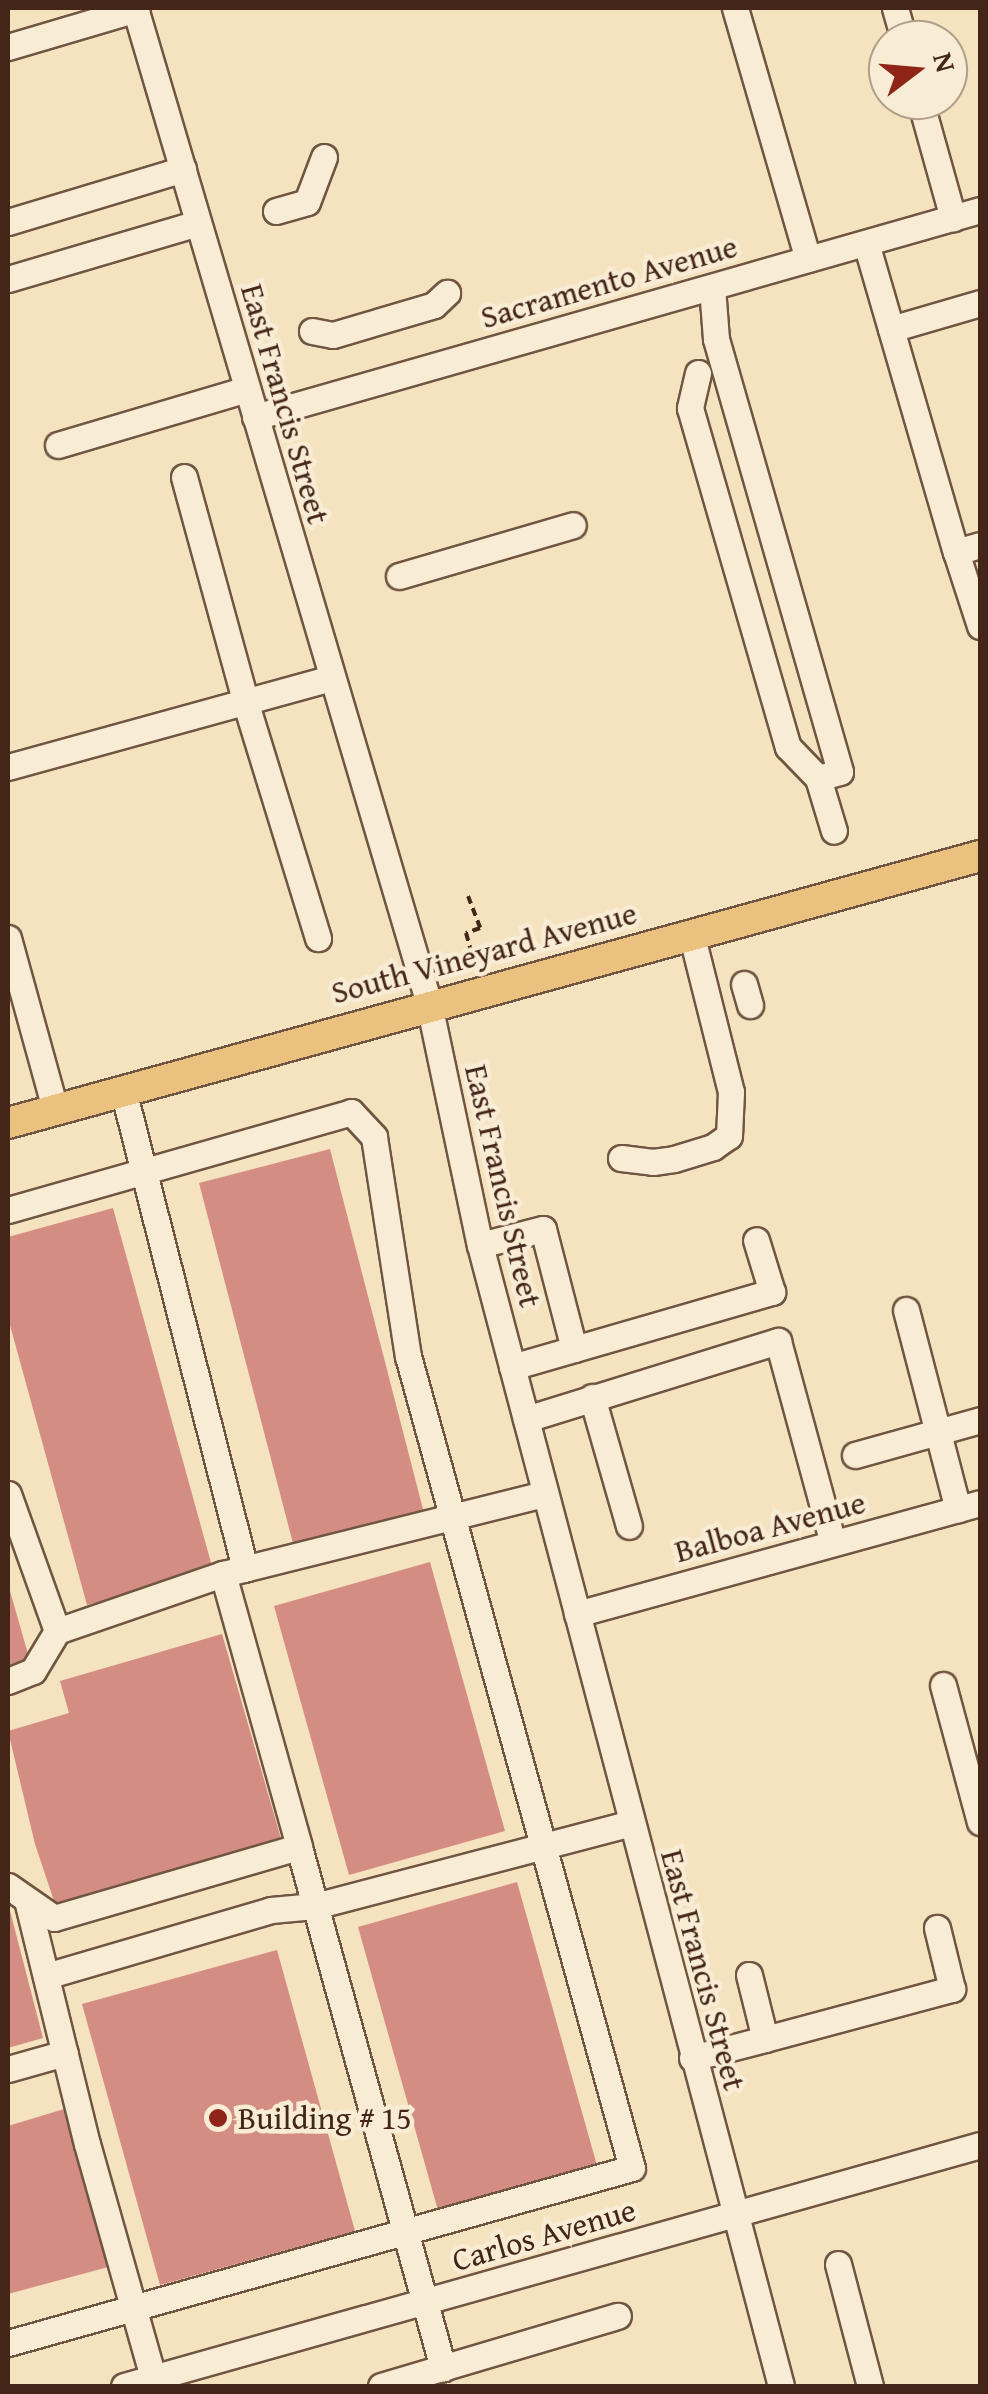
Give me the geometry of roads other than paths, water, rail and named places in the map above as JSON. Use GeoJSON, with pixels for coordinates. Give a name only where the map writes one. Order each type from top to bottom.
{"type":"FeatureCollection","features":[{"type":"Feature","properties":{"kind":"main road","name":"South Vineyard Avenue"},"geometry":{"type":"LineString","coordinates":[[8,1123],[429,1004],[980,856]]}},
{"type":"Feature","properties":{"kind":"street"},"geometry":{"type":"LineString","coordinates":[[8,47],[136,8]]}},
{"type":"Feature","properties":{"kind":"street","name":"East Francis Street"},"geometry":{"type":"LineString","coordinates":[[136,8],[429,1004],[480,1245],[780,2386]]}},
{"type":"Feature","properties":{"kind":"street"},"geometry":{"type":"LineString","coordinates":[[735,8],[808,259]]}},
{"type":"Feature","properties":{"kind":"street"},"geometry":{"type":"LineString","coordinates":[[926,120],[953,218]]}},
{"type":"Feature","properties":{"kind":"street"},"geometry":{"type":"LineString","coordinates":[[276,211],[307,202],[324,157]]}},
{"type":"Feature","properties":{"kind":"street"},"geometry":{"type":"LineString","coordinates":[[8,222],[183,170]]}},
{"type":"Feature","properties":{"kind":"street","name":"Sacramento Avenue"},"geometry":{"type":"LineString","coordinates":[[255,417],[980,210]]}},
{"type":"Feature","properties":{"kind":"street"},"geometry":{"type":"LineString","coordinates":[[8,279],[198,222]]}},
{"type":"Feature","properties":{"kind":"street"},"geometry":{"type":"LineString","coordinates":[[866,242],[891,330],[968,549],[980,626]]}},
{"type":"Feature","properties":{"kind":"street"},"geometry":{"type":"LineString","coordinates":[[712,287],[716,339],[840,772],[818,778]]}},
{"type":"Feature","properties":{"kind":"street"},"geometry":{"type":"LineString","coordinates":[[312,331],[333,335],[434,305],[447,293]]}},
{"type":"Feature","properties":{"kind":"street"},"geometry":{"type":"LineString","coordinates":[[891,330],[980,303]]}},
{"type":"Feature","properties":{"kind":"street"},"geometry":{"type":"LineString","coordinates":[[698,373],[690,408],[788,747],[818,778],[834,832]]}},
{"type":"Feature","properties":{"kind":"street"},"geometry":{"type":"LineString","coordinates":[[58,445],[247,389]]}},
{"type":"Feature","properties":{"kind":"street"},"geometry":{"type":"LineString","coordinates":[[184,478],[246,704],[318,938]]}},
{"type":"Feature","properties":{"kind":"street"},"geometry":{"type":"LineString","coordinates":[[399,576],[573,525]]}},
{"type":"Feature","properties":{"kind":"street"},"geometry":{"type":"LineString","coordinates":[[757,641],[798,630]]}},
{"type":"Feature","properties":{"kind":"street"},"geometry":{"type":"LineString","coordinates":[[8,767],[332,678]]}},
{"type":"Feature","properties":{"kind":"street"},"geometry":{"type":"LineString","coordinates":[[620,1158],[674,1159],[713,1147],[729,1136],[731,1092],[691,933]]}},
{"type":"Feature","properties":{"kind":"street"},"geometry":{"type":"LineString","coordinates":[[8,938],[56,1109]]}},
{"type":"Feature","properties":{"kind":"street"},"geometry":{"type":"LineString","coordinates":[[123,1090],[299,1847],[443,2368]]}},
{"type":"Feature","properties":{"kind":"street"},"geometry":{"type":"LineString","coordinates":[[8,1210],[351,1112],[374,1137],[408,1356],[632,2168],[8,2343]]}},
{"type":"Feature","properties":{"kind":"street"},"geometry":{"type":"LineString","coordinates":[[480,1245],[543,1228],[574,1349]]}},
{"type":"Feature","properties":{"kind":"street"},"geometry":{"type":"LineString","coordinates":[[512,1367],[772,1292],[756,1240]]}},
{"type":"Feature","properties":{"kind":"street"},"geometry":{"type":"LineString","coordinates":[[906,1310],[936,1432],[969,1506]]}},
{"type":"Feature","properties":{"kind":"street"},"geometry":{"type":"LineString","coordinates":[[526,1419],[778,1341],[833,1543]]}},
{"type":"Feature","properties":{"kind":"street"},"geometry":{"type":"LineString","coordinates":[[592,1397],[629,1526]]}},
{"type":"Feature","properties":{"kind":"street"},"geometry":{"type":"LineString","coordinates":[[855,1455],[980,1420]]}},
{"type":"Feature","properties":{"kind":"street"},"geometry":{"type":"LineString","coordinates":[[8,1494],[57,1630]]}},
{"type":"Feature","properties":{"kind":"street"},"geometry":{"type":"LineString","coordinates":[[8,1681],[32,1671],[57,1630],[234,1572],[545,1494]]}},
{"type":"Feature","properties":{"kind":"street","name":"Balboa Avenue"},"geometry":{"type":"LineString","coordinates":[[577,1614],[969,1506]]}},
{"type":"Feature","properties":{"kind":"street"},"geometry":{"type":"LineString","coordinates":[[943,1685],[980,1822]]}},
{"type":"Feature","properties":{"kind":"street"},"geometry":{"type":"LineString","coordinates":[[46,1976],[271,1910],[316,1906],[632,1823]]}},
{"type":"Feature","properties":{"kind":"street"},"geometry":{"type":"LineString","coordinates":[[17,1893],[54,1918],[299,1847]]}},
{"type":"Feature","properties":{"kind":"street"},"geometry":{"type":"LineString","coordinates":[[17,1893],[46,1976],[133,2307],[158,2382]]}},
{"type":"Feature","properties":{"kind":"street"},"geometry":{"type":"LineString","coordinates":[[692,2058],[952,1989],[937,1928]]}},
{"type":"Feature","properties":{"kind":"street"},"geometry":{"type":"LineString","coordinates":[[749,1975],[765,2039]]}},
{"type":"Feature","properties":{"kind":"street"},"geometry":{"type":"LineString","coordinates":[[8,2068],[64,2053]]}},
{"type":"Feature","properties":{"kind":"street","name":"Carlos Avenue"},"geometry":{"type":"LineString","coordinates":[[124,2386],[158,2382],[733,2213],[980,2146]]}},
{"type":"Feature","properties":{"kind":"street"},"geometry":{"type":"LineString","coordinates":[[838,2264],[870,2386]]}},
{"type":"Feature","properties":{"kind":"street"},"geometry":{"type":"LineString","coordinates":[[382,2386],[618,2316]]}},
{"type":"Feature","properties":{"kind":"place","name":"Building # 15"},"geometry":{"type":"Point","coordinates":[218,2118]}}]}
